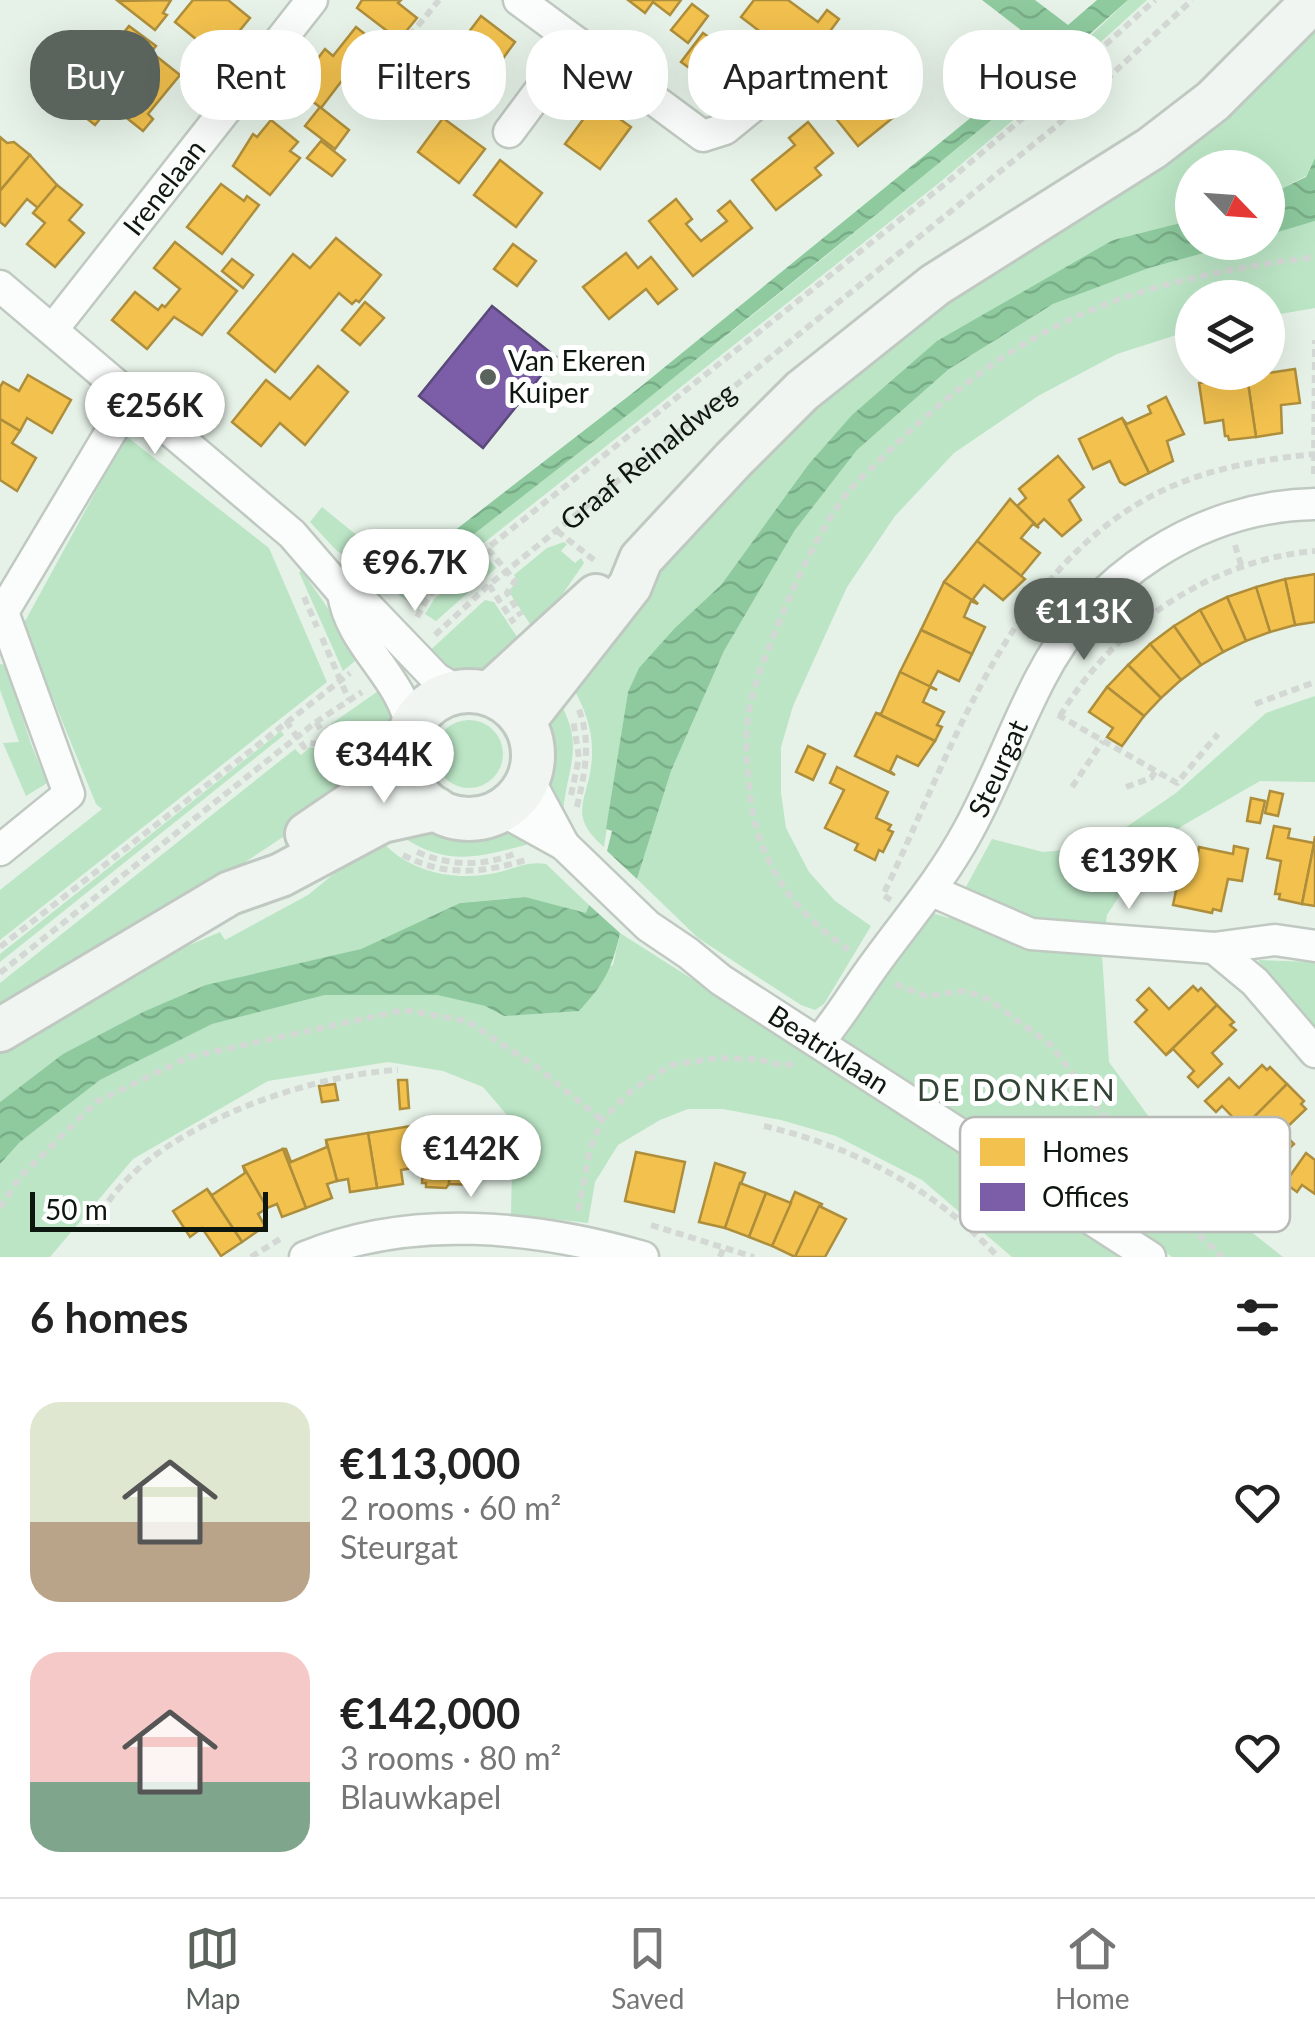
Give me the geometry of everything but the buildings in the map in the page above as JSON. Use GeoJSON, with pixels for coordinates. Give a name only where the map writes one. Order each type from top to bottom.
{"type":"FeatureCollection","features":[{"type":"Feature","properties":{"kind":"main road","name":"Graaf Reinaldweg"},"geometry":{"type":"LineString","coordinates":[[524,721],[544,669],[630,586],[641,560],[802,391],[877,328],[996,244],[1152,148],[1213,101],[1314,0]]}},
{"type":"Feature","properties":{"kind":"main road","name":"Graaf Reinaldweg"},"geometry":{"type":"LineString","coordinates":[[474,693],[544,669]]}},
{"type":"Feature","properties":{"kind":"main road"},"geometry":{"type":"LineString","coordinates":[[0,1030],[230,893],[246,875],[380,821],[436,810],[480,818],[515,794],[533,754],[524,721],[512,708],[474,693],[430,704],[408,743],[380,821]]}},
{"type":"Feature","properties":{"kind":"main road"},"geometry":{"type":"LineString","coordinates":[[408,743],[412,782],[436,810]]}},
{"type":"Feature","properties":{"kind":"street","name":"Irenelaan"},"geometry":{"type":"LineString","coordinates":[[53,330],[312,0]]}},
{"type":"Feature","properties":{"kind":"street"},"geometry":{"type":"LineString","coordinates":[[520,0],[560,30]]}},
{"type":"Feature","properties":{"kind":"street"},"geometry":{"type":"LineString","coordinates":[[509,132],[526,109]]}},
{"type":"Feature","properties":{"kind":"street"},"geometry":{"type":"LineString","coordinates":[[668,110],[703,136],[735,120]]}},
{"type":"Feature","properties":{"kind":"street"},"geometry":{"type":"LineString","coordinates":[[0,286],[292,534],[342,594],[362,602],[392,655],[404,702],[408,743]]}},
{"type":"Feature","properties":{"kind":"street"},"geometry":{"type":"LineString","coordinates":[[0,850],[70,794],[3,612],[131,398]]}},
{"type":"Feature","properties":{"kind":"street","name":"Steurgat"},"geometry":{"type":"LineString","coordinates":[[812,1048],[842,1015],[872,968],[932,892],[970,829],[1052,658],[1082,618],[1125,575],[1197,528],[1281,506],[1314,504]]}},
{"type":"Feature","properties":{"kind":"street"},"geometry":{"type":"LineString","coordinates":[[392,655],[474,693]]}},
{"type":"Feature","properties":{"kind":"street","name":"Beatrixlaan"},"geometry":{"type":"LineString","coordinates":[[515,794],[648,926],[812,1048],[960,1140]]}},
{"type":"Feature","properties":{"kind":"street"},"geometry":{"type":"LineString","coordinates":[[932,892],[1032,934],[1214,948],[1275,940],[1315,946]]}},
{"type":"Feature","properties":{"kind":"street"},"geometry":{"type":"LineString","coordinates":[[1214,948],[1255,982],[1315,1052]]}},
{"type":"Feature","properties":{"kind":"street"},"geometry":{"type":"LineString","coordinates":[[305,1257],[363,1238],[454,1229],[522,1245],[643,1257]]}},
{"type":"Feature","properties":{"kind":"street","name":"Beatrixlaan"},"geometry":{"type":"LineString","coordinates":[[1110,1232],[1150,1257]]}},
{"type":"Feature","properties":{"kind":"path"},"geometry":{"type":"LineString","coordinates":[[414,30],[439,0]]}},
{"type":"Feature","properties":{"kind":"path"},"geometry":{"type":"LineString","coordinates":[[0,948],[392,655],[430,594],[917,206],[1044,100],[1154,0]]}},
{"type":"Feature","properties":{"kind":"path","name":"Graaf Reinaldweg"},"geometry":{"type":"LineString","coordinates":[[0,973],[316,722],[392,655],[558,530],[1055,127],[1192,0]]}},
{"type":"Feature","properties":{"kind":"path"},"geometry":{"type":"LineString","coordinates":[[1103,1117],[1062,1059],[1024,1022],[988,999],[965,991],[926,996],[914,993],[872,968],[803,914],[780,884],[762,850],[750,801],[748,710],[795,584],[847,493],[910,430],[981,372],[1054,327],[1133,296],[1238,266],[1315,257]]}},
{"type":"Feature","properties":{"kind":"path"},"geometry":{"type":"LineString","coordinates":[[1314,504],[1315,340]]}},
{"type":"Feature","properties":{"kind":"path"},"geometry":{"type":"LineString","coordinates":[[558,530],[592,561],[597,559]]}},
{"type":"Feature","properties":{"kind":"path"},"geometry":{"type":"LineString","coordinates":[[1060,716],[1093,668],[1160,608],[1229,572],[1315,550]]}},
{"type":"Feature","properties":{"kind":"path"},"geometry":{"type":"LineString","coordinates":[[380,821],[406,846],[441,860],[483,864],[525,850],[568,849],[567,813],[578,769],[578,744],[571,713],[489,585]]}},
{"type":"Feature","properties":{"kind":"path"},"geometry":{"type":"LineString","coordinates":[[1255,704],[1315,682]]}},
{"type":"Feature","properties":{"kind":"path"},"geometry":{"type":"LineString","coordinates":[[1030,701],[1177,784],[1218,734]]}},
{"type":"Feature","properties":{"kind":"path"},"geometry":{"type":"LineString","coordinates":[[316,722],[380,821],[416,862],[454,871],[496,869],[534,858]]}},
{"type":"Feature","properties":{"kind":"path"},"geometry":{"type":"LineString","coordinates":[[1072,787],[1103,741]]}},
{"type":"Feature","properties":{"kind":"path"},"geometry":{"type":"LineString","coordinates":[[1126,787],[1151,778],[1155,772]]}},
{"type":"Feature","properties":{"kind":"path"},"geometry":{"type":"LineString","coordinates":[[0,1208],[19,1178],[96,1102],[189,1056],[404,1010],[467,1021],[538,1068],[602,1120]]}},
{"type":"Feature","properties":{"kind":"path"},"geometry":{"type":"LineString","coordinates":[[578,1210],[590,1149],[602,1120],[631,1091],[671,1064],[716,1058],[757,1059],[786,1066],[812,1048]]}},
{"type":"Feature","properties":{"kind":"path"},"geometry":{"type":"LineString","coordinates":[[96,1224],[106,1200],[141,1165],[214,1121],[298,1088],[361,1073],[398,1070]]}},
{"type":"Feature","properties":{"kind":"path"},"geometry":{"type":"LineString","coordinates":[[764,1126],[812,1138],[902,1178],[960,1222]]}},
{"type":"Feature","properties":{"kind":"path"},"geometry":{"type":"LineString","coordinates":[[972,1232],[998,1257]]}},
{"type":"Feature","properties":{"kind":"path"},"geometry":{"type":"LineString","coordinates":[[1196,1232],[1223,1257]]}},
{"type":"Feature","properties":{"kind":"path"},"geometry":{"type":"LineString","coordinates":[[720,1257],[724,1246]]}},
{"type":"Feature","properties":{"kind":"shaded area"},"geometry":{"type":"Polygon","coordinates":[[[1128,0],[1147,0],[1112,32],[1097,30],[1128,0]]]}},
{"type":"Feature","properties":{"kind":"shaded area"},"geometry":{"type":"Polygon","coordinates":[[[1315,19],[1315,158],[1306,176],[1285,186],[1285,150],[1175,150],[1175,224],[1113,240],[853,415],[808,465],[721,585],[676,628],[628,692],[604,847],[592,835],[582,814],[592,746],[587,720],[573,688],[661,561],[830,386],[1315,19]]]}},
{"type":"Feature","properties":{"kind":"shaded area"},"geometry":{"type":"Polygon","coordinates":[[[991,120],[1013,120],[409,602],[336,550],[310,522],[322,507],[401,571],[399,578],[411,583],[991,120]]]}},
{"type":"Feature","properties":{"kind":"shaded area"},"geometry":{"type":"Polygon","coordinates":[[[1315,221],[1315,308],[1285,313],[1285,280],[1175,280],[1175,335],[1117,354],[1038,396],[954,453],[895,516],[847,587],[793,706],[781,747],[786,828],[809,872],[835,901],[871,926],[824,1004],[815,1010],[801,1005],[698,938],[637,879],[671,771],[724,651],[795,530],[857,450],[949,369],[1053,304],[1178,260],[1285,260],[1285,230],[1315,221]]]}},
{"type":"Feature","properties":{"kind":"shaded area"},"geometry":{"type":"Polygon","coordinates":[[[126,436],[269,548],[327,682],[0,940],[0,890],[102,809],[96,804],[23,625],[126,436]]]}},
{"type":"Feature","properties":{"kind":"shaded area"},"geometry":{"type":"Polygon","coordinates":[[[567,544],[561,551],[575,563],[581,558],[584,563],[534,630],[511,595],[510,589],[518,581],[514,575],[547,548],[567,544]]]}},
{"type":"Feature","properties":{"kind":"shaded area"},"geometry":{"type":"Polygon","coordinates":[[[487,557],[496,568],[436,621],[425,614],[435,598],[487,557]]]}},
{"type":"Feature","properties":{"kind":"shaded area"},"geometry":{"type":"Polygon","coordinates":[[[302,571],[361,656],[343,671],[299,572],[302,571]]]}},
{"type":"Feature","properties":{"kind":"shaded area"},"geometry":{"type":"Polygon","coordinates":[[[485,600],[494,602],[525,649],[497,668],[476,676],[456,672],[426,654],[485,600]]]}},
{"type":"Feature","properties":{"kind":"shaded area"},"geometry":{"type":"Polygon","coordinates":[[[0,664],[6,665],[47,783],[26,796],[3,743],[19,742],[0,690],[0,664]]]}},
{"type":"Feature","properties":{"kind":"shaded area"},"geometry":{"type":"Polygon","coordinates":[[[384,687],[393,717],[393,739],[364,783],[332,736],[331,724],[384,687]]]}},
{"type":"Feature","properties":{"kind":"shaded area"},"geometry":{"type":"Polygon","coordinates":[[[556,696],[573,741],[563,812],[545,784],[546,720],[556,696]]]}},
{"type":"Feature","properties":{"kind":"shaded area"},"geometry":{"type":"Polygon","coordinates":[[[1315,696],[1315,782],[1260,781],[1182,826],[1141,862],[1107,915],[1102,954],[1109,1062],[1149,1117],[960,1118],[835,1039],[926,911],[949,918],[992,839],[1043,852],[1097,847],[1176,793],[1266,713],[1315,696]]]}},
{"type":"Feature","properties":{"kind":"shaded area"},"geometry":{"type":"Polygon","coordinates":[[[469,720],[482,722],[493,730],[501,741],[501,767],[493,778],[482,786],[469,788],[456,786],[445,778],[437,767],[435,754],[437,741],[445,730],[456,722],[469,720]]]}},
{"type":"Feature","properties":{"kind":"shaded area"},"geometry":{"type":"Polygon","coordinates":[[[281,731],[284,735],[0,962],[0,954],[281,731]]]}},
{"type":"Feature","properties":{"kind":"shaded area"},"geometry":{"type":"Polygon","coordinates":[[[310,747],[318,749],[343,787],[337,801],[208,887],[0,1012],[0,983],[295,749],[301,755],[310,747]]]}},
{"type":"Feature","properties":{"kind":"shaded area"},"geometry":{"type":"Polygon","coordinates":[[[434,822],[505,832],[527,841],[526,845],[463,857],[434,853],[403,837],[434,822]]]}},
{"type":"Feature","properties":{"kind":"shaded area"},"geometry":{"type":"Polygon","coordinates":[[[382,841],[406,861],[436,873],[484,875],[528,864],[546,864],[589,905],[587,914],[524,897],[460,903],[361,949],[297,965],[64,1054],[0,1102],[0,1049],[157,959],[220,932],[225,940],[308,895],[358,854],[382,841]]]}},
{"type":"Feature","properties":{"kind":"shaded area"},"geometry":{"type":"Polygon","coordinates":[[[620,933],[960,1150],[960,1213],[922,1180],[836,1136],[723,1109],[688,1109],[660,1120],[618,1145],[595,1182],[588,1223],[511,1214],[513,1122],[483,1087],[443,1071],[388,1062],[268,1081],[133,1159],[50,1257],[0,1257],[0,1164],[20,1142],[100,1080],[211,1024],[325,995],[437,995],[485,1006],[504,1016],[613,965],[620,933]]]}},
{"type":"Feature","properties":{"kind":"shaded area"},"geometry":{"type":"Polygon","coordinates":[[[1258,960],[1315,962],[1315,1033],[1279,992],[1258,960]]]}},
{"type":"Feature","properties":{"kind":"shaded area"},"geometry":{"type":"Polygon","coordinates":[[[983,1232],[1089,1232],[1128,1257],[1012,1257],[983,1232]]]}},
{"type":"Feature","properties":{"kind":"shaded area"},"geometry":{"type":"Polygon","coordinates":[[[1251,1232],[1283,1257],[1172,1257],[1141,1233],[1251,1232]]]}},
{"type":"Feature","properties":{"kind":"water"},"geometry":{"type":"Polygon","coordinates":[[[982,0],[1035,0],[1068,25],[1097,0],[1128,0],[1094,30],[1021,30],[982,0]]]}},
{"type":"Feature","properties":{"kind":"water"},"geometry":{"type":"Polygon","coordinates":[[[968,120],[992,120],[635,409],[411,583],[401,581],[401,572],[639,388],[968,120]]]}},
{"type":"Feature","properties":{"kind":"water"},"geometry":{"type":"Polygon","coordinates":[[[1315,158],[1315,221],[1285,230],[1285,187],[1306,177],[1315,158]]]}},
{"type":"Feature","properties":{"kind":"water"},"geometry":{"type":"Polygon","coordinates":[[[1175,224],[1175,260],[1178,260],[1053,304],[949,369],[857,450],[795,530],[724,651],[671,771],[637,879],[607,851],[612,831],[606,829],[628,692],[639,668],[721,585],[808,465],[852,415],[937,341],[1113,240],[1175,224]]]}},
{"type":"Feature","properties":{"kind":"water"},"geometry":{"type":"Polygon","coordinates":[[[525,897],[586,913],[589,905],[620,933],[606,975],[579,1011],[504,1016],[485,1006],[437,995],[325,995],[212,1024],[100,1080],[20,1142],[0,1164],[0,1102],[63,1054],[143,1012],[206,985],[361,949],[460,903],[525,897]]]}},
{"type":"Feature","properties":{"kind":"place","name":"Van Ekeren Kuiper"},"geometry":{"type":"Point","coordinates":[488,377]}},
{"type":"Feature","properties":{"kind":"district","name":"DE DONKEN"},"geometry":{"type":"Point","coordinates":[1017,1091]}}]}
